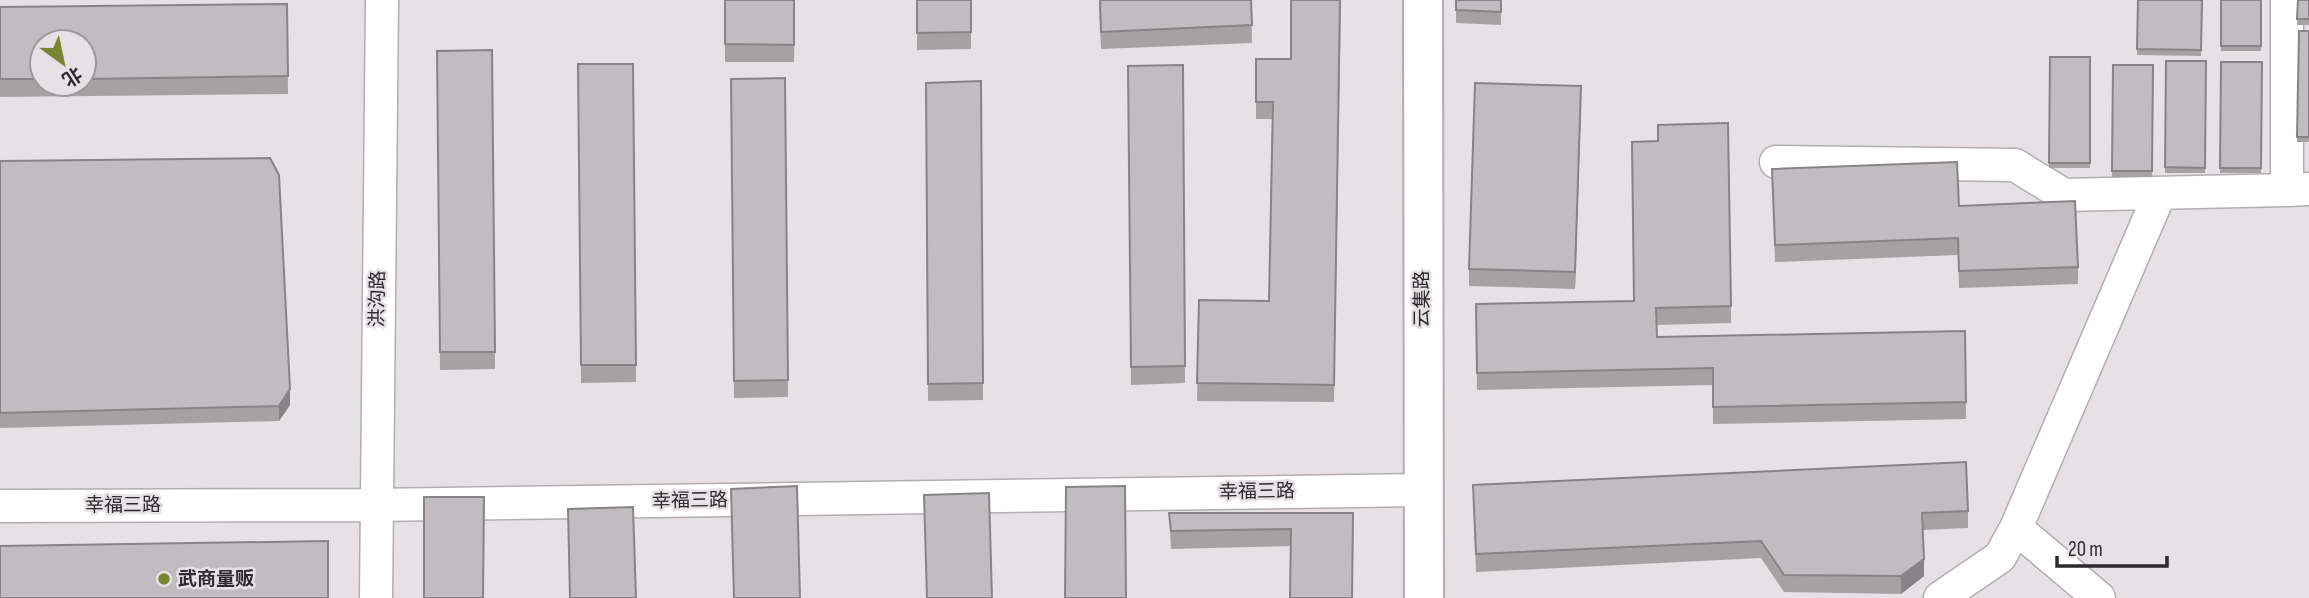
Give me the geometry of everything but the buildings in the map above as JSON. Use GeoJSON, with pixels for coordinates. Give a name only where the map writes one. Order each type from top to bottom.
{"type":"FeatureCollection","features":[{"type":"Feature","properties":{"kind":"street","name":"洪沟路"},"geometry":{"type":"LineString","coordinates":[[376,598],[374,505],[382,0]]}},
{"type":"Feature","properties":{"kind":"street","name":"云集路"},"geometry":{"type":"LineString","coordinates":[[1423,0],[1424,598]]}},
{"type":"Feature","properties":{"kind":"street"},"geometry":{"type":"LineString","coordinates":[[1776,162],[2015,165],[2064,195],[2298,190],[2287,0]]}},
{"type":"Feature","properties":{"kind":"street"},"geometry":{"type":"LineString","coordinates":[[1940,598],[2000,557],[2016,528],[2160,193]]}},
{"type":"Feature","properties":{"kind":"street","name":"幸福三路"},"geometry":{"type":"LineString","coordinates":[[0,506],[374,505],[1422,490]]}},
{"type":"Feature","properties":{"kind":"street"},"geometry":{"type":"LineString","coordinates":[[2016,528],[2099,598]]}},
{"type":"Feature","properties":{"kind":"place","name":"武商量贩"},"geometry":{"type":"Point","coordinates":[164,579]}}]}
